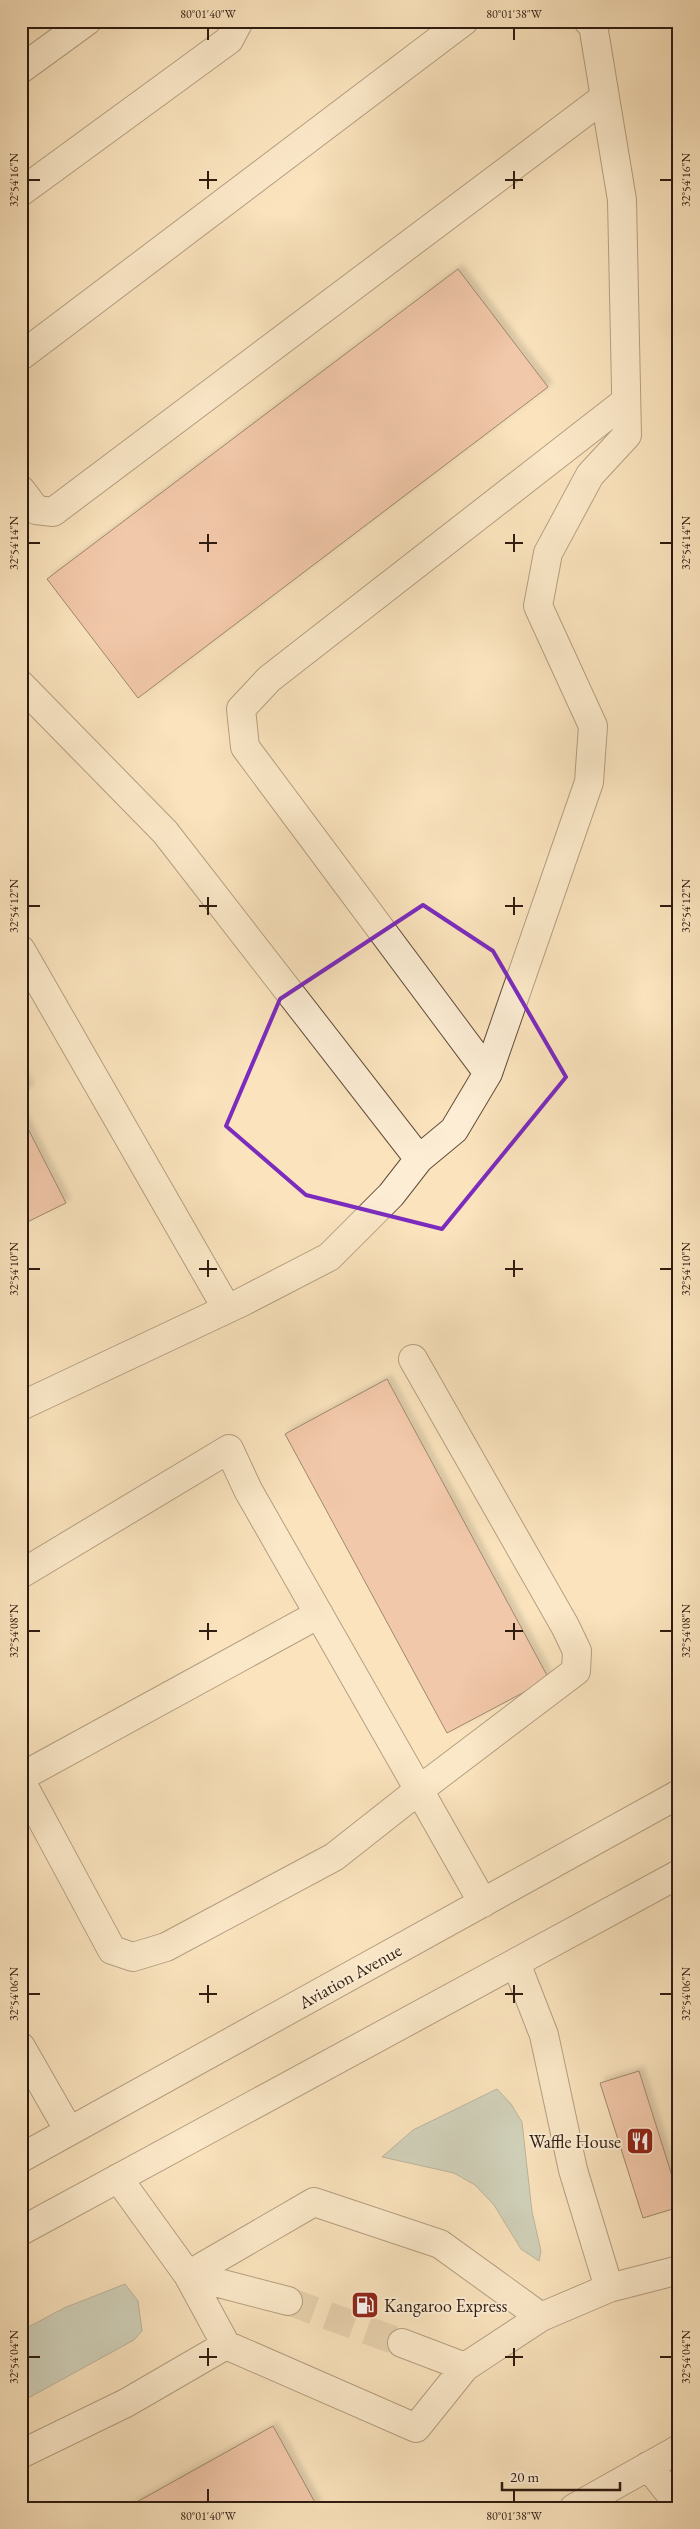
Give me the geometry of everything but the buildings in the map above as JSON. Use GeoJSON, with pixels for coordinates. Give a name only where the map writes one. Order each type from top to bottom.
{"type":"FeatureCollection","features":[{"type":"Feature","properties":{"kind":"street"},"geometry":{"type":"LineString","coordinates":[[21,69],[87,21]]}},
{"type":"Feature","properties":{"kind":"street"},"geometry":{"type":"LineString","coordinates":[[21,192],[229,40],[238,21]]}},
{"type":"Feature","properties":{"kind":"street"},"geometry":{"type":"LineString","coordinates":[[21,356],[464,21]]}},
{"type":"Feature","properties":{"kind":"street"},"geometry":{"type":"LineString","coordinates":[[21,1406],[228,1309],[329,1257],[390,1195],[419,1159],[454,1130],[488,1072],[589,782],[593,726],[538,606],[548,553],[590,475],[627,435],[622,200],[593,25],[588,21]]}},
{"type":"Feature","properties":{"kind":"street"},"geometry":{"type":"LineString","coordinates":[[21,490],[36,510],[53,512],[605,97]]}},
{"type":"Feature","properties":{"kind":"street"},"geometry":{"type":"LineString","coordinates":[[488,1072],[245,747],[241,709],[269,679],[626,401]]}},
{"type":"Feature","properties":{"kind":"street"},"geometry":{"type":"LineString","coordinates":[[21,684],[165,832],[419,1159]]}},
{"type":"Feature","properties":{"kind":"street"},"geometry":{"type":"LineString","coordinates":[[21,950],[228,1309]]}},
{"type":"Feature","properties":{"kind":"street"},"geometry":{"type":"LineString","coordinates":[[21,1782],[112,1950],[133,1957],[166,1947],[334,1857],[576,1671],[577,1651],[565,1626],[413,1359]]}},
{"type":"Feature","properties":{"kind":"street"},"geometry":{"type":"LineString","coordinates":[[21,1574],[229,1449],[248,1490],[482,1903]]}},
{"type":"Feature","properties":{"kind":"street"},"geometry":{"type":"LineString","coordinates":[[21,1777],[319,1614]]}},
{"type":"Feature","properties":{"kind":"street","name":"Aviation Avenue"},"geometry":{"type":"LineString","coordinates":[[21,2158],[679,1794]]}},
{"type":"Feature","properties":{"kind":"street"},"geometry":{"type":"LineString","coordinates":[[21,2231],[679,1874]]}},
{"type":"Feature","properties":{"kind":"street"},"geometry":{"type":"LineString","coordinates":[[516,1962],[544,2035],[573,2170],[609,2288]]}},
{"type":"Feature","properties":{"kind":"street"},"geometry":{"type":"LineString","coordinates":[[21,2047],[69,2131]]}},
{"type":"Feature","properties":{"kind":"street"},"geometry":{"type":"LineString","coordinates":[[118,2178],[188,2275],[226,2345],[416,2428],[466,2367],[542,2317],[609,2288],[679,2270]]}},
{"type":"Feature","properties":{"kind":"street"},"geometry":{"type":"LineString","coordinates":[[188,2275],[314,2202],[440,2244],[542,2317]]}},
{"type":"Feature","properties":{"kind":"street"},"geometry":{"type":"LineString","coordinates":[[188,2275],[288,2301]]}},
{"type":"Feature","properties":{"kind":"street"},"geometry":{"type":"LineString","coordinates":[[402,2343],[466,2367]]}},
{"type":"Feature","properties":{"kind":"street"},"geometry":{"type":"LineString","coordinates":[[21,2454],[126,2403],[226,2345]]}},
{"type":"Feature","properties":{"kind":"street"},"geometry":{"type":"LineString","coordinates":[[574,2508],[679,2449]]}},
{"type":"Feature","properties":{"kind":"street"},"geometry":{"type":"LineString","coordinates":[[648,2466],[679,2505]]}},
{"type":"Feature","properties":{"kind":"highlighted area"},"geometry":{"type":"Polygon","coordinates":[[[423,905],[493,951],[566,1077],[442,1229],[306,1195],[226,1126],[280,999],[423,905]]]}},
{"type":"Feature","properties":{"kind":"water"},"geometry":{"type":"Polygon","coordinates":[[[497,2089],[511,2104],[522,2122],[532,2212],[541,2251],[539,2261],[521,2249],[494,2205],[475,2185],[454,2173],[382,2157],[413,2130],[497,2089]]]}},
{"type":"Feature","properties":{"kind":"water"},"geometry":{"type":"Polygon","coordinates":[[[125,2284],[138,2301],[142,2331],[134,2340],[21,2402],[21,2331],[64,2308],[125,2284]]]}},
{"type":"Feature","properties":{"kind":"tunnel"},"geometry":{"type":"LineString","coordinates":[[288,2301],[402,2343]]}},
{"type":"Feature","properties":{"kind":"place","name":"Waffle House"},"geometry":{"type":"Point","coordinates":[640,2141]}},
{"type":"Feature","properties":{"kind":"place","name":"Kangaroo Express"},"geometry":{"type":"Point","coordinates":[365,2305]}}]}
